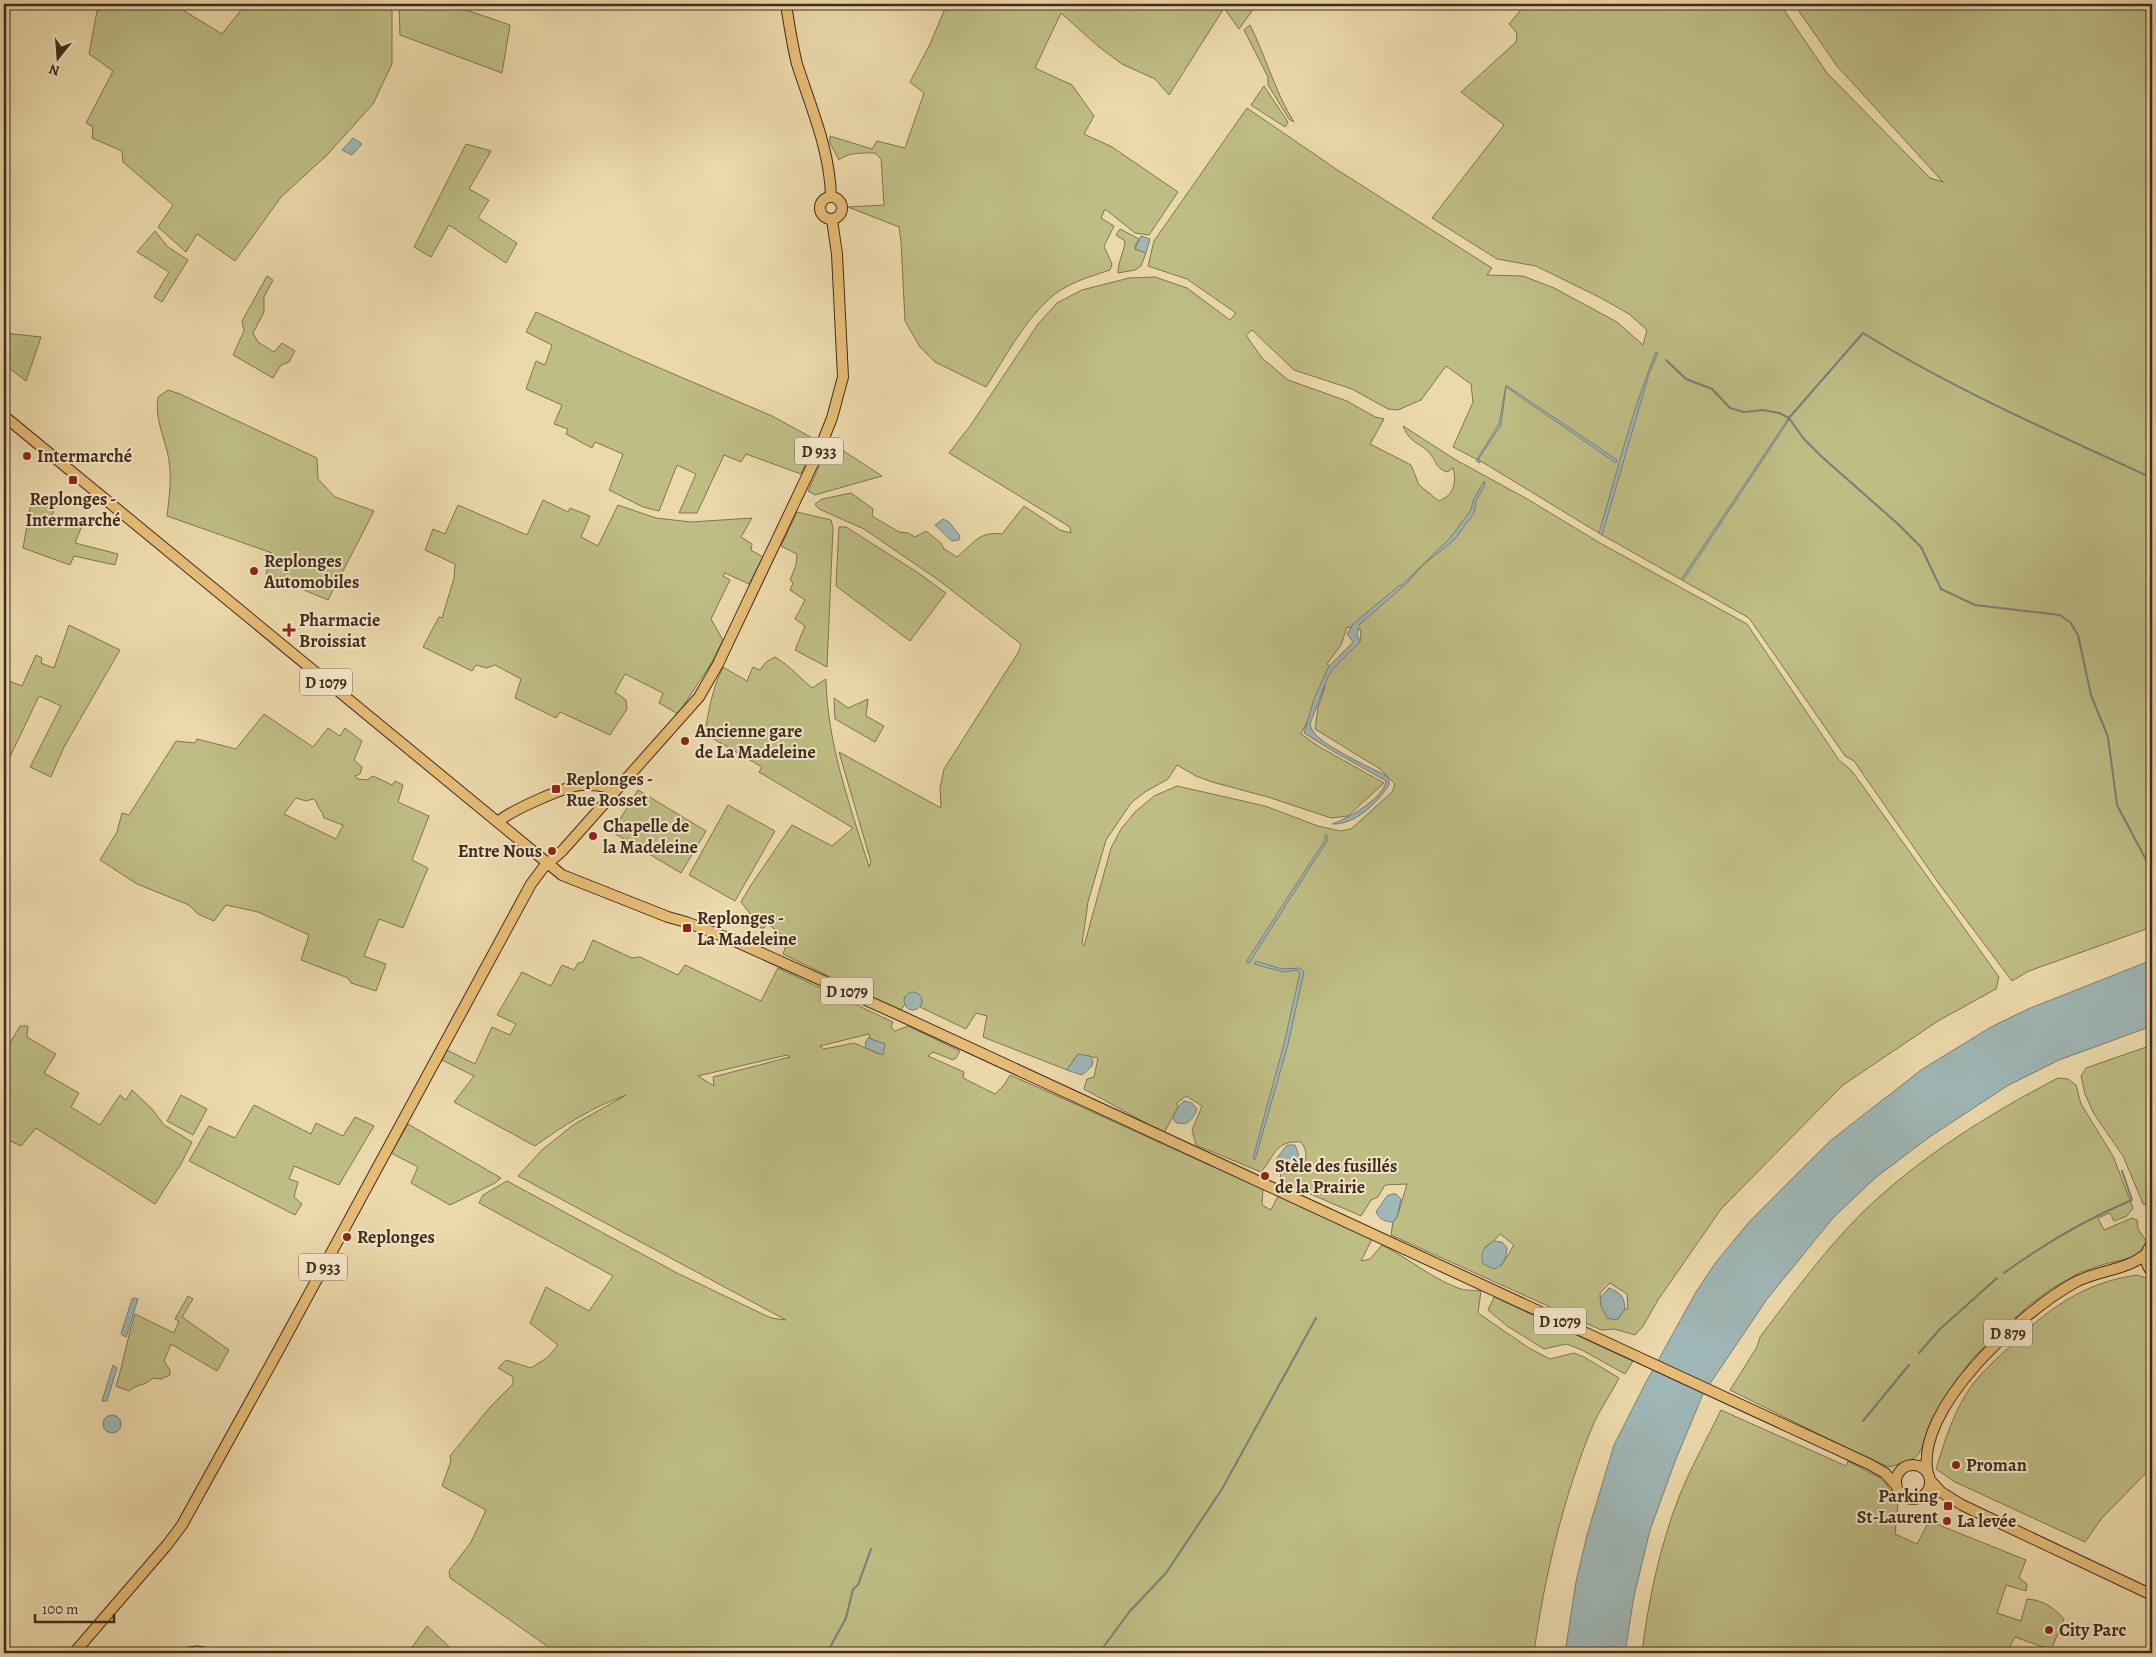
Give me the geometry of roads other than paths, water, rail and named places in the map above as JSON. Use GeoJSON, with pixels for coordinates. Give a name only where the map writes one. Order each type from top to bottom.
{"type":"FeatureCollection","features":[{"type":"Feature","properties":{"kind":"main road"},"geometry":{"type":"LineString","coordinates":[[786,4],[796,61],[825,149],[831,197]]}},
{"type":"Feature","properties":{"kind":"main road"},"geometry":{"type":"LineString","coordinates":[[831,197],[838,199],[842,209],[839,216],[832,220],[824,217],[820,210],[823,200],[831,197]]}},
{"type":"Feature","properties":{"kind":"main road","name":"D 933"},"geometry":{"type":"LineString","coordinates":[[74,1653],[182,1525],[531,884],[539,872],[560,853],[692,706],[718,664],[818,453],[839,394],[843,364],[837,254],[832,220]]}},
{"type":"Feature","properties":{"kind":"main road","name":"D 1079"},"geometry":{"type":"LineString","coordinates":[[4,416],[562,875],[668,917],[720,935],[903,1016],[1869,1464],[1885,1473],[1896,1485]]}},
{"type":"Feature","properties":{"kind":"main road"},"geometry":{"type":"LineString","coordinates":[[498,822],[567,788],[582,784],[618,788]]}},
{"type":"Feature","properties":{"kind":"main road"},"geometry":{"type":"LineString","coordinates":[[560,853],[559,866],[562,875]]}},
{"type":"Feature","properties":{"kind":"main road"},"geometry":{"type":"LineString","coordinates":[[2149,1248],[2146,1263],[2152,1272]]}},
{"type":"Feature","properties":{"kind":"main road","name":"D 879"},"geometry":{"type":"LineString","coordinates":[[1929,1477],[1927,1460],[1932,1439],[1946,1406],[1970,1370],[2016,1326],[2053,1295],[2076,1282],[2100,1272],[2121,1267],[2140,1259],[2149,1248]]}},
{"type":"Feature","properties":{"kind":"main road","name":"D 879"},"geometry":{"type":"LineString","coordinates":[[2121,1267],[2144,1268],[2152,1272]]}},
{"type":"Feature","properties":{"kind":"main road","name":"D 879"},"geometry":{"type":"LineString","coordinates":[[1905,1467],[1918,1460],[1932,1439]]}},
{"type":"Feature","properties":{"kind":"main road","name":"D 1079"},"geometry":{"type":"LineString","coordinates":[[1869,1464],[1888,1470],[1905,1467]]}},
{"type":"Feature","properties":{"kind":"main road"},"geometry":{"type":"LineString","coordinates":[[1962,1505],[1935,1497],[1914,1499],[1904,1497],[1896,1485],[1897,1475],[1905,1467],[1921,1466],[1941,1492],[1962,1505],[2152,1595]]}},
{"type":"Feature","properties":{"kind":"main road"},"geometry":{"type":"LineString","coordinates":[[1922,1497],[1929,1489],[1929,1477]]}},
{"type":"Feature","properties":{"kind":"street"},"geometry":{"type":"LineString","coordinates":[[182,1653],[197,1650],[210,1653]]}},
{"type":"Feature","properties":{"kind":"water"},"geometry":{"type":"Polygon","coordinates":[[[353,138],[362,144],[352,155],[342,150],[353,138]]]}},
{"type":"Feature","properties":{"kind":"water"},"geometry":{"type":"Polygon","coordinates":[[[1141,236],[1150,239],[1146,253],[1135,249],[1141,236]]]}},
{"type":"Feature","properties":{"kind":"water"},"geometry":{"type":"Polygon","coordinates":[[[1656,352],[1658,353],[1649,374],[1602,535],[1599,533],[1625,442],[1656,352]]]}},
{"type":"Feature","properties":{"kind":"water"},"geometry":{"type":"Polygon","coordinates":[[[1506,385],[1617,460],[1616,463],[1506,387],[1501,425],[1479,458],[1480,463],[1476,461],[1499,424],[1506,385]]]}},
{"type":"Feature","properties":{"kind":"water"},"geometry":{"type":"Polygon","coordinates":[[[1788,419],[1684,579],[1682,578],[1788,419]]]}},
{"type":"Feature","properties":{"kind":"water"},"geometry":{"type":"Polygon","coordinates":[[[1484,481],[1485,485],[1476,501],[1474,513],[1454,540],[1423,565],[1407,583],[1359,625],[1357,634],[1360,642],[1333,669],[1327,679],[1310,724],[1313,732],[1329,745],[1385,775],[1389,780],[1389,785],[1384,792],[1364,812],[1349,821],[1332,824],[1355,813],[1372,801],[1384,788],[1386,781],[1304,733],[1314,699],[1329,666],[1353,642],[1347,634],[1353,624],[1401,586],[1450,538],[1471,510],[1473,501],[1484,481]]]}},
{"type":"Feature","properties":{"kind":"water"},"geometry":{"type":"Polygon","coordinates":[[[943,519],[949,522],[960,536],[959,540],[952,541],[935,525],[943,519]]]}},
{"type":"Feature","properties":{"kind":"water"},"geometry":{"type":"Polygon","coordinates":[[[1325,834],[1328,837],[1327,841],[1249,963],[1246,962],[1325,840],[1325,834]]]}},
{"type":"Feature","properties":{"kind":"water"},"geometry":{"type":"Polygon","coordinates":[[[2152,960],[2152,1026],[2059,1060],[2007,1086],[1928,1138],[1875,1178],[1833,1218],[1767,1299],[1703,1394],[1676,1459],[1650,1530],[1634,1596],[1625,1653],[1565,1653],[1576,1582],[1587,1535],[1614,1445],[1696,1292],[1716,1262],[1749,1222],[1830,1141],[1921,1070],[1991,1027],[2028,1009],[2152,960]]]}},
{"type":"Feature","properties":{"kind":"water"},"geometry":{"type":"Polygon","coordinates":[[[1256,961],[1282,969],[1300,968],[1304,972],[1288,1044],[1255,1160],[1253,1158],[1284,1044],[1300,973],[1297,970],[1284,972],[1254,964],[1256,961]]]}},
{"type":"Feature","properties":{"kind":"water"},"geometry":{"type":"Polygon","coordinates":[[[913,992],[919,995],[922,1001],[919,1007],[913,1010],[907,1007],[904,1001],[907,995],[913,992]]]}},
{"type":"Feature","properties":{"kind":"water"},"geometry":{"type":"Polygon","coordinates":[[[868,1038],[885,1044],[883,1055],[866,1048],[865,1043],[868,1038]]]}},
{"type":"Feature","properties":{"kind":"water"},"geometry":{"type":"Polygon","coordinates":[[[1078,1054],[1090,1056],[1093,1060],[1092,1066],[1082,1075],[1067,1070],[1078,1054]]]}},
{"type":"Feature","properties":{"kind":"water"},"geometry":{"type":"Polygon","coordinates":[[[1184,1101],[1192,1103],[1197,1109],[1189,1122],[1183,1124],[1175,1122],[1173,1117],[1178,1107],[1184,1101]]]}},
{"type":"Feature","properties":{"kind":"water"},"geometry":{"type":"Polygon","coordinates":[[[1287,1145],[1295,1145],[1298,1156],[1298,1167],[1289,1172],[1280,1168],[1276,1159],[1287,1145]]]}},
{"type":"Feature","properties":{"kind":"water"},"geometry":{"type":"Polygon","coordinates":[[[1396,1194],[1401,1199],[1397,1217],[1393,1222],[1383,1220],[1376,1212],[1387,1196],[1396,1194]]]}},
{"type":"Feature","properties":{"kind":"water"},"geometry":{"type":"Polygon","coordinates":[[[1494,1241],[1502,1242],[1507,1248],[1504,1261],[1494,1269],[1483,1264],[1482,1256],[1485,1248],[1494,1241]]]}},
{"type":"Feature","properties":{"kind":"water"},"geometry":{"type":"Polygon","coordinates":[[[1609,1288],[1619,1293],[1624,1301],[1625,1309],[1617,1320],[1607,1318],[1601,1306],[1600,1298],[1609,1288]]]}},
{"type":"Feature","properties":{"kind":"water"},"geometry":{"type":"Polygon","coordinates":[[[132,1299],[138,1299],[126,1337],[121,1334],[132,1299]]]}},
{"type":"Feature","properties":{"kind":"water"},"geometry":{"type":"Polygon","coordinates":[[[113,1365],[117,1368],[107,1401],[102,1401],[113,1365]]]}},
{"type":"Feature","properties":{"kind":"water"},"geometry":{"type":"Polygon","coordinates":[[[112,1415],[118,1418],[121,1424],[118,1430],[112,1433],[106,1430],[103,1424],[106,1418],[112,1415]]]}},
{"type":"Feature","properties":{"kind":"waterway"},"geometry":{"type":"LineString","coordinates":[[1788,419],[1863,333],[1969,392],[2152,478]]}},
{"type":"Feature","properties":{"kind":"waterway"},"geometry":{"type":"LineString","coordinates":[[1666,360],[1686,379],[1712,389],[1730,408],[1744,412],[1763,410],[1779,413],[1789,418],[1803,438],[1822,457],[1898,524],[1921,547],[1941,589],[1975,605],[2060,615],[2070,622],[2078,635],[2091,695],[2108,737],[2117,805],[2152,871]]}},
{"type":"Feature","properties":{"kind":"waterway"},"geometry":{"type":"LineString","coordinates":[[2004,1273],[2066,1233],[2098,1215],[2132,1200],[2122,1171]]}},
{"type":"Feature","properties":{"kind":"waterway"},"geometry":{"type":"LineString","coordinates":[[1919,1353],[1940,1329],[1997,1278]]}},
{"type":"Feature","properties":{"kind":"waterway"},"geometry":{"type":"LineString","coordinates":[[1099,1653],[1130,1611],[1166,1573],[1222,1489],[1316,1318]]}},
{"type":"Feature","properties":{"kind":"waterway"},"geometry":{"type":"LineString","coordinates":[[1863,1421],[1909,1365]]}},
{"type":"Feature","properties":{"kind":"waterway"},"geometry":{"type":"LineString","coordinates":[[827,1653],[846,1618],[853,1589],[858,1585],[871,1549]]}},
{"type":"Feature","properties":{"kind":"place","name":"Intermarché"},"geometry":{"type":"Point","coordinates":[27,456]}},
{"type":"Feature","properties":{"kind":"place","name":"Replonges - Intermarché"},"geometry":{"type":"Point","coordinates":[73,480]}},
{"type":"Feature","properties":{"kind":"place","name":"Replonges Automobiles"},"geometry":{"type":"Point","coordinates":[254,571]}},
{"type":"Feature","properties":{"kind":"place","name":"Pharmacie Broissiat"},"geometry":{"type":"Point","coordinates":[289,630]}},
{"type":"Feature","properties":{"kind":"place","name":"Ancienne gare de La Madeleine"},"geometry":{"type":"Point","coordinates":[685,741]}},
{"type":"Feature","properties":{"kind":"place","name":"Replonges - Rue Rosset"},"geometry":{"type":"Point","coordinates":[556,789]}},
{"type":"Feature","properties":{"kind":"place","name":"Chapelle de la Madeleine"},"geometry":{"type":"Point","coordinates":[593,836]}},
{"type":"Feature","properties":{"kind":"place","name":"Entre Nous"},"geometry":{"type":"Point","coordinates":[552,851]}},
{"type":"Feature","properties":{"kind":"place","name":"Replonges - La Madeleine"},"geometry":{"type":"Point","coordinates":[687,928]}},
{"type":"Feature","properties":{"kind":"place","name":"Stèle des fusillés de la Prairie"},"geometry":{"type":"Point","coordinates":[1265,1176]}},
{"type":"Feature","properties":{"kind":"place","name":"Replonges"},"geometry":{"type":"Point","coordinates":[347,1237]}},
{"type":"Feature","properties":{"kind":"place","name":"Proman"},"geometry":{"type":"Point","coordinates":[1956,1465]}},
{"type":"Feature","properties":{"kind":"place","name":"Parking St-Laurent"},"geometry":{"type":"Point","coordinates":[1948,1506]}},
{"type":"Feature","properties":{"kind":"place","name":"La levée"},"geometry":{"type":"Point","coordinates":[1947,1521]}},
{"type":"Feature","properties":{"kind":"place","name":"City Parc"},"geometry":{"type":"Point","coordinates":[2049,1630]}}]}
